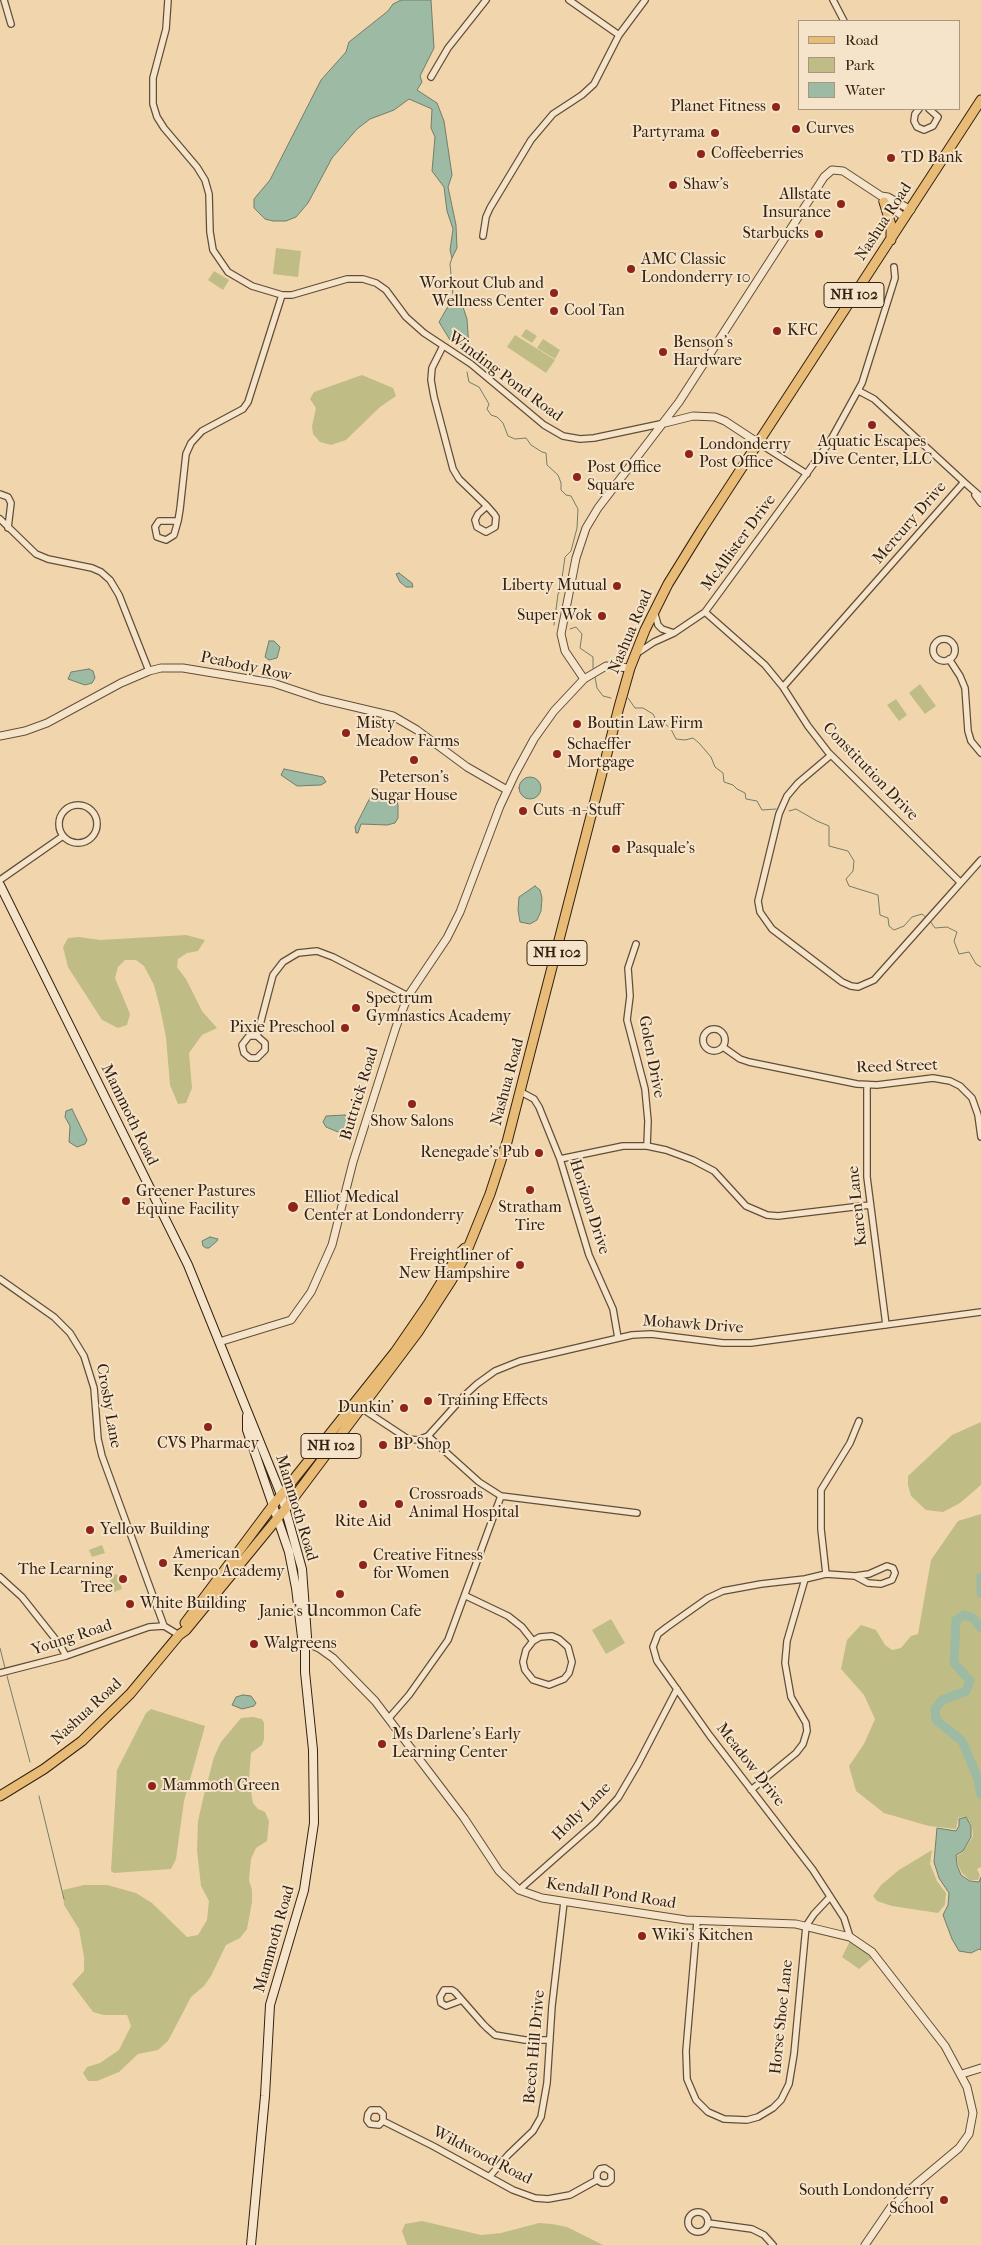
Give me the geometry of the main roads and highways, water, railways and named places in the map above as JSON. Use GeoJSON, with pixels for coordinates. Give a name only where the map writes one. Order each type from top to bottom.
{"type":"FeatureCollection","features":[{"type":"Feature","properties":{"kind":"main road","name":"Nashua Road"},"geometry":{"type":"LineString","coordinates":[[0,1796],[49,1766],[102,1723],[130,1694],[179,1635],[194,1610],[274,1504],[282,1497],[358,1406],[435,1308],[464,1258],[467,1246],[492,1188],[521,1092],[630,668],[654,610],[757,442],[911,210],[981,100]]}},
{"type":"Feature","properties":{"kind":"main road"},"geometry":{"type":"LineString","coordinates":[[882,199],[891,225],[891,240]]}},
{"type":"Feature","properties":{"kind":"main road","name":"Mammoth Road"},"geometry":{"type":"LineString","coordinates":[[0,885],[176,1240],[248,1416],[255,1427],[282,1497],[303,1578],[307,1637],[305,1642],[305,1672],[313,1750],[314,1823],[304,1890],[270,2005],[265,2096],[251,2245]]}},
{"type":"Feature","properties":{"kind":"main road","name":"Nashua Road"},"geometry":{"type":"LineString","coordinates":[[179,1635],[186,1630],[286,1508],[358,1406]]}},
{"type":"Feature","properties":{"kind":"main road","name":"Mammoth Road"},"geometry":{"type":"LineString","coordinates":[[248,1416],[248,1430],[289,1552],[302,1637],[305,1642]]}},
{"type":"Feature","properties":{"kind":"water"},"geometry":{"type":"Polygon","coordinates":[[[401,0],[431,0],[434,48],[420,76],[422,82],[417,90],[437,103],[444,121],[452,175],[448,187],[456,225],[457,248],[452,258],[450,250],[453,229],[447,211],[444,187],[432,171],[435,137],[431,128],[432,109],[409,99],[394,110],[370,119],[357,129],[332,158],[308,203],[296,217],[286,221],[273,221],[265,219],[254,208],[254,199],[270,180],[321,80],[346,52],[349,42],[388,11],[393,4],[401,0]]]}},
{"type":"Feature","properties":{"kind":"water"},"geometry":{"type":"Polygon","coordinates":[[[454,296],[457,296],[462,304],[467,319],[469,348],[450,340],[439,322],[454,296]]]}},
{"type":"Feature","properties":{"kind":"water"},"geometry":{"type":"Polygon","coordinates":[[[399,573],[412,583],[413,587],[406,587],[400,582],[396,574],[399,573]]]}},
{"type":"Feature","properties":{"kind":"water"},"geometry":{"type":"Polygon","coordinates":[[[269,641],[274,641],[280,647],[277,658],[269,660],[265,657],[269,641]]]}},
{"type":"Feature","properties":{"kind":"water"},"geometry":{"type":"Polygon","coordinates":[[[89,669],[93,671],[95,678],[92,683],[85,685],[68,679],[71,672],[89,669]]]}},
{"type":"Feature","properties":{"kind":"water"},"geometry":{"type":"Polygon","coordinates":[[[284,769],[323,777],[326,782],[321,785],[297,786],[281,775],[284,769]]]}},
{"type":"Feature","properties":{"kind":"water"},"geometry":{"type":"Polygon","coordinates":[[[530,777],[538,780],[541,788],[538,796],[530,799],[522,796],[519,788],[522,780],[530,777]]]}},
{"type":"Feature","properties":{"kind":"water"},"geometry":{"type":"Polygon","coordinates":[[[374,790],[388,794],[396,799],[398,818],[395,823],[387,825],[361,824],[358,833],[356,833],[355,827],[374,790]]]}},
{"type":"Feature","properties":{"kind":"water"},"geometry":{"type":"Polygon","coordinates":[[[535,886],[540,890],[542,898],[541,911],[537,920],[530,924],[520,922],[518,910],[519,897],[535,886]]]}},
{"type":"Feature","properties":{"kind":"water"},"geometry":{"type":"Polygon","coordinates":[[[72,1109],[87,1140],[85,1144],[77,1147],[69,1142],[70,1126],[65,1117],[66,1111],[72,1109]]]}},
{"type":"Feature","properties":{"kind":"water"},"geometry":{"type":"Polygon","coordinates":[[[345,1115],[348,1123],[344,1130],[338,1132],[326,1127],[323,1122],[326,1116],[345,1115]]]}},
{"type":"Feature","properties":{"kind":"water"},"geometry":{"type":"Polygon","coordinates":[[[210,1237],[218,1239],[209,1248],[206,1248],[203,1246],[202,1241],[210,1237]]]}},
{"type":"Feature","properties":{"kind":"water"},"geometry":{"type":"Polygon","coordinates":[[[243,1695],[251,1696],[256,1703],[254,1706],[242,1709],[232,1705],[236,1697],[243,1695]]]}},
{"type":"Feature","properties":{"kind":"water"},"geometry":{"type":"Polygon","coordinates":[[[966,1817],[971,1826],[971,1837],[963,1851],[956,1855],[957,1865],[961,1875],[970,1881],[979,1882],[981,1877],[981,1950],[979,1949],[971,1953],[959,1951],[952,1939],[943,1915],[948,1905],[949,1893],[939,1878],[934,1862],[937,1828],[956,1831],[959,1826],[959,1819],[966,1817]]]}},
{"type":"Feature","properties":{"kind":"waterway"},"geometry":{"type":"LineString","coordinates":[[452,258],[450,264],[453,295]]}},
{"type":"Feature","properties":{"kind":"waterway"},"geometry":{"type":"LineString","coordinates":[[468,347],[474,358]]}},
{"type":"Feature","properties":{"kind":"waterway"},"geometry":{"type":"LineString","coordinates":[[467,372],[469,382],[479,387],[489,404],[487,409],[491,415],[497,417],[503,423],[508,436],[515,439],[526,438],[531,445],[546,453],[547,465],[558,475],[561,490],[566,495],[571,496],[578,509],[577,528],[571,551],[565,557],[562,578],[563,586],[558,594],[554,625]]}},
{"type":"Feature","properties":{"kind":"waterway"},"geometry":{"type":"LineString","coordinates":[[570,629],[576,627],[582,634],[580,648],[593,657],[593,668]]}},
{"type":"Feature","properties":{"kind":"waterway"},"geometry":{"type":"LineString","coordinates":[[595,677],[597,688],[603,696],[611,698]]}},
{"type":"Feature","properties":{"kind":"waterway"},"geometry":{"type":"LineString","coordinates":[[628,698],[635,708],[643,708],[653,714],[657,722],[664,723],[671,729],[676,739],[685,740],[693,738],[699,743],[711,757],[715,767],[723,773],[724,782],[733,785],[745,793],[746,799],[757,801],[762,810],[776,809]]}},
{"type":"Feature","properties":{"kind":"waterway"},"geometry":{"type":"LineString","coordinates":[[789,811],[796,809],[829,826],[829,846],[848,851],[854,861],[853,871],[846,879],[849,886],[878,895],[880,915],[888,918],[889,926],[894,930],[904,926],[912,917],[922,914],[927,918]]}},
{"type":"Feature","properties":{"kind":"waterway"},"geometry":{"type":"LineString","coordinates":[[930,921],[935,928],[947,927],[957,932],[954,941],[959,954],[969,952],[976,964],[981,967]]}},
{"type":"Feature","properties":{"kind":"waterway"},"geometry":{"type":"LineString","coordinates":[[981,1577],[981,1593]]}},
{"type":"Feature","properties":{"kind":"waterway"},"geometry":{"type":"LineString","coordinates":[[981,1628],[973,1618],[964,1615],[956,1620],[954,1663],[970,1681],[966,1691],[942,1700],[935,1709],[936,1720],[962,1741],[978,1779],[981,1795]]}},
{"type":"Feature","properties":{"kind":"waterway"},"geometry":{"type":"LineString","coordinates":[[0,1648],[5,1668]]}},
{"type":"Feature","properties":{"kind":"waterway"},"geometry":{"type":"LineString","coordinates":[[7,1676],[30,1762]]}},
{"type":"Feature","properties":{"kind":"waterway"},"geometry":{"type":"LineString","coordinates":[[39,1796],[64,1899]]}},
{"type":"Feature","properties":{"kind":"place","name":"Planet Fitness"},"geometry":{"type":"Point","coordinates":[776,107]}},
{"type":"Feature","properties":{"kind":"place","name":"Curves"},"geometry":{"type":"Point","coordinates":[796,129]}},
{"type":"Feature","properties":{"kind":"place","name":"Partyrama"},"geometry":{"type":"Point","coordinates":[715,133]}},
{"type":"Feature","properties":{"kind":"place","name":"Coffeeberries"},"geometry":{"type":"Point","coordinates":[701,154]}},
{"type":"Feature","properties":{"kind":"place","name":"TD Bank"},"geometry":{"type":"Point","coordinates":[891,158]}},
{"type":"Feature","properties":{"kind":"place","name":"Shaw's"},"geometry":{"type":"Point","coordinates":[673,185]}},
{"type":"Feature","properties":{"kind":"place","name":"Allstate Insurance"},"geometry":{"type":"Point","coordinates":[841,204]}},
{"type":"Feature","properties":{"kind":"place","name":"Starbucks"},"geometry":{"type":"Point","coordinates":[819,234]}},
{"type":"Feature","properties":{"kind":"place","name":"AMC Classic Londonderry 10"},"geometry":{"type":"Point","coordinates":[631,269]}},
{"type":"Feature","properties":{"kind":"place","name":"Workout Club and Wellness Center"},"geometry":{"type":"Point","coordinates":[554,293]}},
{"type":"Feature","properties":{"kind":"place","name":"Cool Tan"},"geometry":{"type":"Point","coordinates":[554,311]}},
{"type":"Feature","properties":{"kind":"place","name":"KFC"},"geometry":{"type":"Point","coordinates":[777,331]}},
{"type":"Feature","properties":{"kind":"place","name":"Benson's Hardware"},"geometry":{"type":"Point","coordinates":[663,352]}},
{"type":"Feature","properties":{"kind":"place","name":"Aquatic Escapes Dive Center, LLC"},"geometry":{"type":"Point","coordinates":[872,425]}},
{"type":"Feature","properties":{"kind":"place","name":"Londonderry Post Office"},"geometry":{"type":"Point","coordinates":[689,454]}},
{"type":"Feature","properties":{"kind":"place","name":"Post Office Square"},"geometry":{"type":"Point","coordinates":[577,477]}},
{"type":"Feature","properties":{"kind":"place","name":"Liberty Mutual"},"geometry":{"type":"Point","coordinates":[617,586]}},
{"type":"Feature","properties":{"kind":"place","name":"Super Wok"},"geometry":{"type":"Point","coordinates":[602,616]}},
{"type":"Feature","properties":{"kind":"place","name":"Boutin Law Firm"},"geometry":{"type":"Point","coordinates":[577,724]}},
{"type":"Feature","properties":{"kind":"place","name":"Misty Meadow Farms"},"geometry":{"type":"Point","coordinates":[346,733]}},
{"type":"Feature","properties":{"kind":"place","name":"Schaeffer Mortgage"},"geometry":{"type":"Point","coordinates":[557,754]}},
{"type":"Feature","properties":{"kind":"place","name":"Peterson's Sugar House"},"geometry":{"type":"Point","coordinates":[414,760]}},
{"type":"Feature","properties":{"kind":"place","name":"Cuts -n- Stuff"},"geometry":{"type":"Point","coordinates":[523,811]}},
{"type":"Feature","properties":{"kind":"place","name":"Pasquale's"},"geometry":{"type":"Point","coordinates":[616,849]}},
{"type":"Feature","properties":{"kind":"place","name":"Spectrum Gymnastics Academy"},"geometry":{"type":"Point","coordinates":[356,1008]}},
{"type":"Feature","properties":{"kind":"place","name":"Pixie Preschool"},"geometry":{"type":"Point","coordinates":[345,1028]}},
{"type":"Feature","properties":{"kind":"place","name":"Show Salons"},"geometry":{"type":"Point","coordinates":[412,1104]}},
{"type":"Feature","properties":{"kind":"place","name":"Renegade's Pub"},"geometry":{"type":"Point","coordinates":[539,1153]}},
{"type":"Feature","properties":{"kind":"place","name":"Stratham Tire"},"geometry":{"type":"Point","coordinates":[530,1190]}},
{"type":"Feature","properties":{"kind":"place","name":"Greener Pastures Equine Facility"},"geometry":{"type":"Point","coordinates":[126,1201]}},
{"type":"Feature","properties":{"kind":"place","name":"Elliot Medical Center at Londonderry"},"geometry":{"type":"Point","coordinates":[293,1207]}},
{"type":"Feature","properties":{"kind":"place","name":"Freightliner of New Hampshire"},"geometry":{"type":"Point","coordinates":[520,1265]}},
{"type":"Feature","properties":{"kind":"place","name":"Training Effects"},"geometry":{"type":"Point","coordinates":[428,1401]}},
{"type":"Feature","properties":{"kind":"place","name":"Dunkin'"},"geometry":{"type":"Point","coordinates":[404,1408]}},
{"type":"Feature","properties":{"kind":"place","name":"CVS Pharmacy"},"geometry":{"type":"Point","coordinates":[208,1427]}},
{"type":"Feature","properties":{"kind":"place","name":"BP Shop"},"geometry":{"type":"Point","coordinates":[383,1445]}},
{"type":"Feature","properties":{"kind":"place","name":"Rite Aid"},"geometry":{"type":"Point","coordinates":[363,1504]}},
{"type":"Feature","properties":{"kind":"place","name":"Crossroads Animal Hospital"},"geometry":{"type":"Point","coordinates":[399,1504]}},
{"type":"Feature","properties":{"kind":"place","name":"Yellow Building"},"geometry":{"type":"Point","coordinates":[90,1530]}},
{"type":"Feature","properties":{"kind":"place","name":"American Kenpo Academy"},"geometry":{"type":"Point","coordinates":[163,1563]}},
{"type":"Feature","properties":{"kind":"place","name":"Creative Fitness for Women"},"geometry":{"type":"Point","coordinates":[363,1565]}},
{"type":"Feature","properties":{"kind":"place","name":"The Learning Tree"},"geometry":{"type":"Point","coordinates":[123,1579]}},
{"type":"Feature","properties":{"kind":"place","name":"Janie's Uncommon Cafe"},"geometry":{"type":"Point","coordinates":[340,1594]}},
{"type":"Feature","properties":{"kind":"place","name":"White Building"},"geometry":{"type":"Point","coordinates":[130,1604]}},
{"type":"Feature","properties":{"kind":"place","name":"Walgreens"},"geometry":{"type":"Point","coordinates":[254,1644]}},
{"type":"Feature","properties":{"kind":"place","name":"Ms Darlene's Early Learning Center"},"geometry":{"type":"Point","coordinates":[382,1744]}},
{"type":"Feature","properties":{"kind":"place","name":"Mammoth Green"},"geometry":{"type":"Point","coordinates":[152,1786]}},
{"type":"Feature","properties":{"kind":"place","name":"Wiki's Kitchen"},"geometry":{"type":"Point","coordinates":[642,1936]}},
{"type":"Feature","properties":{"kind":"place","name":"South Londonderry School"},"geometry":{"type":"Point","coordinates":[944,2200]}}]}
